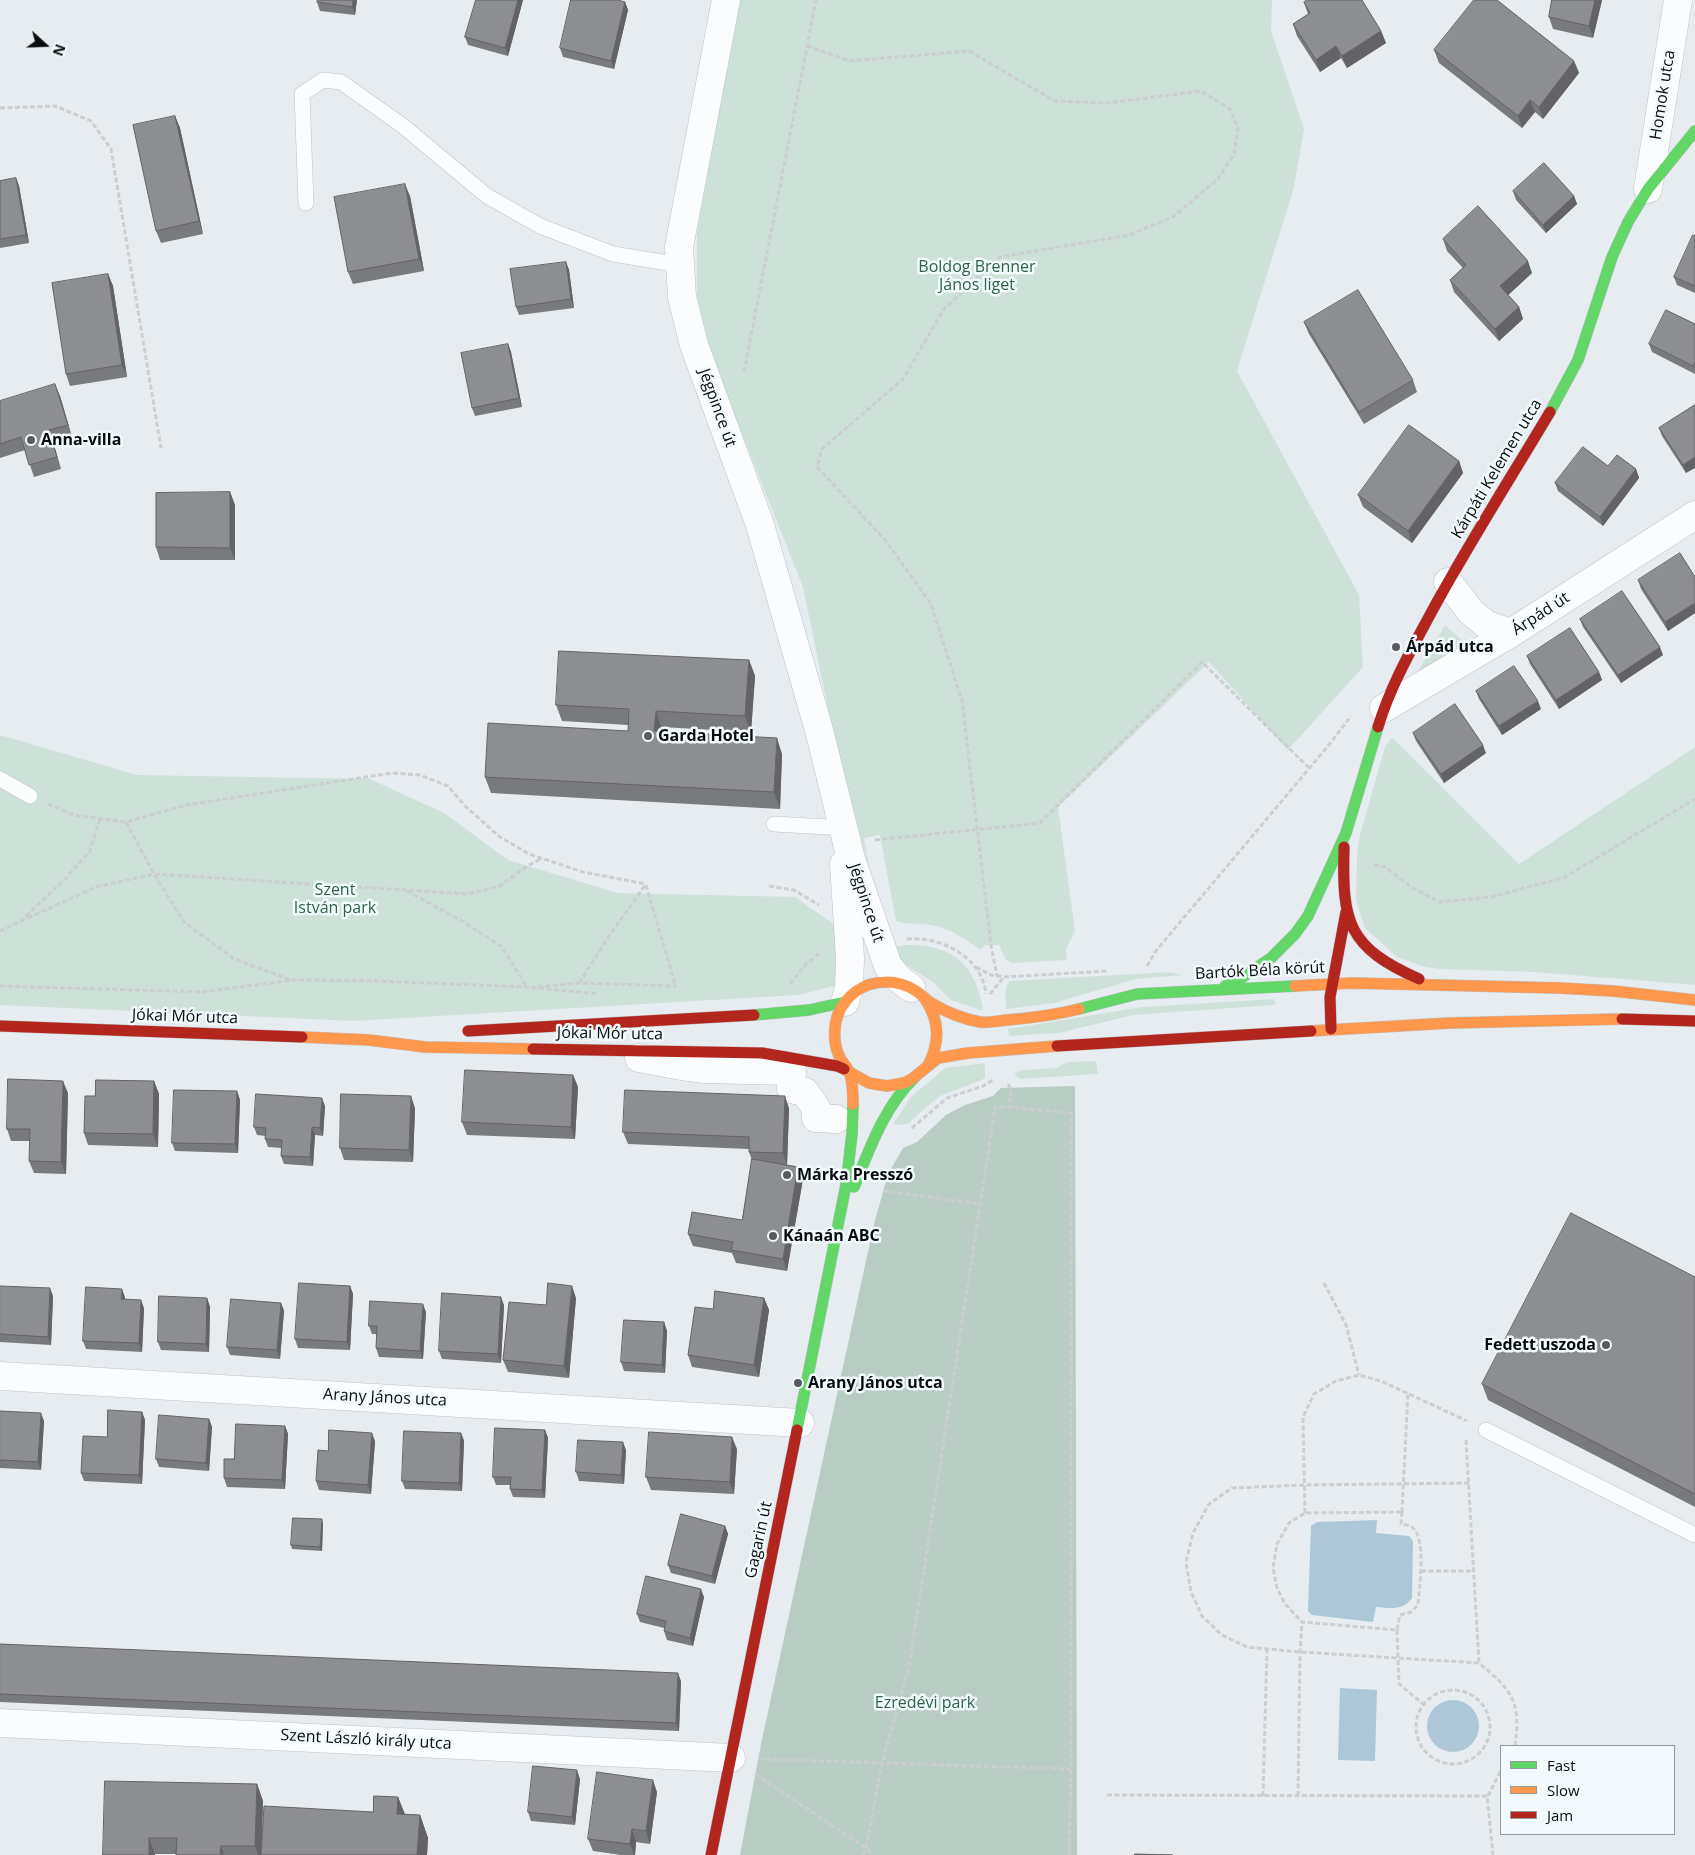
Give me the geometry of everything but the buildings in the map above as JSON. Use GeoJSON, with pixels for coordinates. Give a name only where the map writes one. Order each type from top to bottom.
{"type":"FeatureCollection","features":[{"type":"Feature","properties":{"kind":"street","name":"Jégpince út"},"geometry":{"type":"LineString","coordinates":[[726,0],[679,247],[682,297],[694,345],[760,525],[819,730],[839,818],[882,953],[892,972],[918,994]]}},
{"type":"Feature","properties":{"kind":"street","name":"Homok utca"},"geometry":{"type":"LineString","coordinates":[[1648,189],[1678,0]]}},
{"type":"Feature","properties":{"kind":"street","name":"Kárpáti Kelemen utca"},"geometry":{"type":"LineString","coordinates":[[1213,989],[1225,986],[1251,972],[1271,958],[1295,934],[1317,898],[1346,833],[1384,708],[1411,650],[1448,582],[1560,396],[1578,360],[1612,257],[1628,222],[1648,189],[1695,130]]}},
{"type":"Feature","properties":{"kind":"street","name":"Árpád út"},"geometry":{"type":"LineString","coordinates":[[1384,708],[1511,633],[1695,515]]}},
{"type":"Feature","properties":{"kind":"street"},"geometry":{"type":"LineString","coordinates":[[1448,582],[1471,612],[1481,621],[1511,633]]}},
{"type":"Feature","properties":{"kind":"street","name":"Jégpince út"},"geometry":{"type":"LineString","coordinates":[[839,818],[850,947],[849,988],[845,1002]]}},
{"type":"Feature","properties":{"kind":"street","name":"Kárpáti Kelemen utca"},"geometry":{"type":"LineString","coordinates":[[1346,833],[1343,862],[1347,909],[1356,936],[1369,952],[1380,961],[1409,975],[1440,985]]}},
{"type":"Feature","properties":{"kind":"street","name":"Kárpáti Kelemen utca"},"geometry":{"type":"LineString","coordinates":[[1330,1029],[1329,1007],[1332,984],[1347,909]]}},
{"type":"Feature","properties":{"kind":"street","name":"Bartók Béla körút"},"geometry":{"type":"LineString","coordinates":[[845,1002],[859,989],[873,983],[896,982],[957,1016],[983,1022],[1050,1016],[1137,994],[1332,984],[1440,985],[1613,991],[1695,1000]]}},
{"type":"Feature","properties":{"kind":"street"},"geometry":{"type":"LineString","coordinates":[[918,994],[934,1014],[938,1032],[936,1050],[928,1066]]}},
{"type":"Feature","properties":{"kind":"street","name":"Jókai Mór utca"},"geometry":{"type":"LineString","coordinates":[[456,1032],[760,1015],[809,1010],[845,1002]]}},
{"type":"Feature","properties":{"kind":"street","name":"Gagarin út"},"geometry":{"type":"LineString","coordinates":[[711,1855],[800,1423],[846,1185],[853,1115],[853,1084],[849,1071],[840,1058],[834,1037],[836,1021],[845,1002]]}},
{"type":"Feature","properties":{"kind":"street"},"geometry":{"type":"LineString","coordinates":[[849,1071],[862,1080],[879,1086],[894,1086],[915,1077],[938,1058],[954,1054],[1450,1022],[1611,1019],[1695,1021]]}},
{"type":"Feature","properties":{"kind":"street","name":"Jókai Mór utca"},"geometry":{"type":"LineString","coordinates":[[0,1026],[369,1040],[424,1047],[762,1053],[820,1062],[849,1071]]}},
{"type":"Feature","properties":{"kind":"street","name":"Jókai Mór utca"},"geometry":{"type":"LineString","coordinates":[[369,1040],[417,1035]]}},
{"type":"Feature","properties":{"kind":"street"},"geometry":{"type":"LineString","coordinates":[[594,1050],[694,1068],[792,1071],[791,1089],[805,1092],[816,1108],[816,1118],[836,1119]]}},
{"type":"Feature","properties":{"kind":"street","name":"Gagarin út"},"geometry":{"type":"LineString","coordinates":[[838,1231],[854,1186],[884,1117],[904,1087],[915,1077]]}},
{"type":"Feature","properties":{"kind":"street","name":"Arany János utca"},"geometry":{"type":"LineString","coordinates":[[0,1376],[800,1423]]}},
{"type":"Feature","properties":{"kind":"street","name":"Szent László király utca"},"geometry":{"type":"LineString","coordinates":[[0,1722],[731,1758]]}},
{"type":"Feature","properties":{"kind":"lane"},"geometry":{"type":"LineString","coordinates":[[306,203],[302,94],[324,80],[342,82],[403,126],[487,196],[540,226],[613,254],[680,265]]}},
{"type":"Feature","properties":{"kind":"lane"},"geometry":{"type":"LineString","coordinates":[[0,779],[30,796]]}},
{"type":"Feature","properties":{"kind":"lane"},"geometry":{"type":"LineString","coordinates":[[774,824],[828,828],[839,818]]}},
{"type":"Feature","properties":{"kind":"lane"},"geometry":{"type":"LineString","coordinates":[[1486,1430],[1695,1535]]}},
{"type":"Feature","properties":{"kind":"path"},"geometry":{"type":"LineString","coordinates":[[744,372],[816,0]]}},
{"type":"Feature","properties":{"kind":"path"},"geometry":{"type":"LineString","coordinates":[[807,46],[850,61],[969,51],[1055,101],[1107,103],[1201,91],[1230,109],[1238,128],[1234,154],[1218,179],[1173,217],[1130,236],[1000,257],[944,309],[903,380],[822,449],[817,467],[886,541],[931,604],[962,701],[991,945],[997,976]]}},
{"type":"Feature","properties":{"kind":"path"},"geometry":{"type":"LineString","coordinates":[[0,108],[55,106],[91,121],[111,148],[161,448]]}},
{"type":"Feature","properties":{"kind":"path"},"geometry":{"type":"LineString","coordinates":[[871,841],[1040,823],[1202,662],[1308,768]]}},
{"type":"Feature","properties":{"kind":"path"},"geometry":{"type":"LineString","coordinates":[[1155,968],[1145,968],[1155,952],[1328,746],[1359,705],[1384,708]]}},
{"type":"Feature","properties":{"kind":"path"},"geometry":{"type":"LineString","coordinates":[[30,796],[74,815],[126,822],[186,805],[392,773],[420,775],[448,786],[466,807],[500,837],[529,854],[582,872],[646,884]]}},
{"type":"Feature","properties":{"kind":"path"},"geometry":{"type":"LineString","coordinates":[[1374,865],[1385,867],[1414,890],[1440,902],[1491,897],[1565,877],[1695,799]]}},
{"type":"Feature","properties":{"kind":"path"},"geometry":{"type":"LineString","coordinates":[[20,920],[64,880],[90,851],[100,818]]}},
{"type":"Feature","properties":{"kind":"path"},"geometry":{"type":"LineString","coordinates":[[126,822],[154,874],[184,922],[234,959],[294,980]]}},
{"type":"Feature","properties":{"kind":"path"},"geometry":{"type":"LineString","coordinates":[[0,931],[20,920],[96,887],[154,874],[468,894],[500,886],[527,866],[542,858]]}},
{"type":"Feature","properties":{"kind":"path"},"geometry":{"type":"LineString","coordinates":[[1370,860],[1372,870]]}},
{"type":"Feature","properties":{"kind":"path"},"geometry":{"type":"LineString","coordinates":[[579,983],[646,884]]}},
{"type":"Feature","properties":{"kind":"path"},"geometry":{"type":"LineString","coordinates":[[646,884],[677,991]]}},
{"type":"Feature","properties":{"kind":"path"},"geometry":{"type":"LineString","coordinates":[[405,889],[462,921],[502,947],[527,987]]}},
{"type":"Feature","properties":{"kind":"path"},"geometry":{"type":"LineString","coordinates":[[1004,977],[986,1000],[985,987],[973,966],[983,972],[1004,977],[1108,971]]}},
{"type":"Feature","properties":{"kind":"path"},"geometry":{"type":"LineString","coordinates":[[0,986],[202,992],[294,980],[375,981],[527,987],[603,994]]}},
{"type":"Feature","properties":{"kind":"path"},"geometry":{"type":"LineString","coordinates":[[527,987],[579,983],[676,986]]}},
{"type":"Feature","properties":{"kind":"path"},"geometry":{"type":"LineString","coordinates":[[1008,1084],[1011,1089],[1009,1107]]}},
{"type":"Feature","properties":{"kind":"path"},"geometry":{"type":"LineString","coordinates":[[910,1130],[947,1098],[986,1085]]}},
{"type":"Feature","properties":{"kind":"path"},"geometry":{"type":"LineString","coordinates":[[863,1855],[866,1848],[882,1763],[910,1667],[995,1107],[1009,1107],[1070,1113],[1071,1769],[1069,1855]]}},
{"type":"Feature","properties":{"kind":"path"},"geometry":{"type":"LineString","coordinates":[[877,1190],[981,1204]]}},
{"type":"Feature","properties":{"kind":"path"},"geometry":{"type":"LineString","coordinates":[[1324,1283],[1346,1325],[1359,1375]]}},
{"type":"Feature","properties":{"kind":"path"},"geometry":{"type":"LineString","coordinates":[[1305,1513],[1303,1417],[1314,1394],[1336,1381],[1359,1375],[1381,1381],[1486,1430]]}},
{"type":"Feature","properties":{"kind":"path"},"geometry":{"type":"LineString","coordinates":[[1408,1392],[1401,1524],[1412,1527],[1419,1535],[1421,1571],[1418,1605],[1411,1612],[1400,1615],[1397,1630],[1397,1658],[1399,1684],[1423,1704]]}},
{"type":"Feature","properties":{"kind":"path"},"geometry":{"type":"LineString","coordinates":[[1465,1420],[1465,1429]]}},
{"type":"Feature","properties":{"kind":"path"},"geometry":{"type":"LineString","coordinates":[[1466,1438],[1479,1663]]}},
{"type":"Feature","properties":{"kind":"path"},"geometry":{"type":"LineString","coordinates":[[1469,1483],[1232,1488],[1209,1504],[1193,1533],[1186,1562],[1191,1592],[1202,1616],[1222,1635],[1247,1646],[1300,1652],[1479,1663],[1501,1681],[1513,1699],[1518,1723],[1515,1745]]}},
{"type":"Feature","properties":{"kind":"path"},"geometry":{"type":"LineString","coordinates":[[1397,1630],[1302,1622],[1284,1604],[1277,1588],[1273,1568],[1277,1544],[1289,1523],[1305,1513],[1402,1512]]}},
{"type":"Feature","properties":{"kind":"path"},"geometry":{"type":"LineString","coordinates":[[1421,1571],[1474,1571]]}},
{"type":"Feature","properties":{"kind":"path"},"geometry":{"type":"LineString","coordinates":[[1298,1796],[1302,1622]]}},
{"type":"Feature","properties":{"kind":"path"},"geometry":{"type":"LineString","coordinates":[[1263,1796],[1267,1649]]}},
{"type":"Feature","properties":{"kind":"path"},"geometry":{"type":"LineString","coordinates":[[1443,1691],[1466,1691],[1476,1697],[1484,1706],[1489,1716],[1488,1740],[1482,1750],[1473,1758],[1461,1763],[1448,1763],[1431,1756],[1419,1741],[1416,1729],[1418,1716],[1423,1704],[1432,1696],[1443,1691]]}},
{"type":"Feature","properties":{"kind":"path"},"geometry":{"type":"LineString","coordinates":[[731,1758],[1071,1769]]}},
{"type":"Feature","properties":{"kind":"path"},"geometry":{"type":"LineString","coordinates":[[731,1758],[874,1855]]}},
{"type":"Feature","properties":{"kind":"path"},"geometry":{"type":"LineString","coordinates":[[1493,1855],[1488,1796],[1500,1772]]}},
{"type":"Feature","properties":{"kind":"path"},"geometry":{"type":"LineString","coordinates":[[1107,1795],[1488,1796]]}},
{"type":"Feature","properties":{"kind":"green space","name":"Boldog Brenner János liget"},"geometry":{"type":"Polygon","coordinates":[[[739,0],[1272,0],[1271,31],[1304,129],[1294,187],[1237,371],[1359,595],[1363,667],[1288,750],[1209,662],[1058,807],[1075,931],[1066,949],[1067,960],[1012,963],[1006,960],[999,945],[985,945],[981,950],[945,929],[931,925],[896,921],[880,835],[864,838],[870,872],[832,728],[803,587],[707,346],[697,297],[697,232],[739,0]]]}},
{"type":"Feature","properties":{"kind":"green space"},"geometry":{"type":"Polygon","coordinates":[[[1445,625],[1465,643],[1464,646],[1416,675],[1445,625]]]}},
{"type":"Feature","properties":{"kind":"green space","name":"Szent István park"},"geometry":{"type":"Polygon","coordinates":[[[0,735],[137,775],[370,779],[444,813],[508,860],[618,893],[795,897],[845,932],[845,983],[798,995],[353,1021],[0,1005],[0,735]]]}},
{"type":"Feature","properties":{"kind":"green space"},"geometry":{"type":"Polygon","coordinates":[[[1391,738],[1519,864],[1695,747],[1695,985],[1535,972],[1440,969],[1425,967],[1397,957],[1365,928],[1356,900],[1357,854],[1360,835],[1385,747],[1391,738]]]}},
{"type":"Feature","properties":{"kind":"green space"},"geometry":{"type":"Polygon","coordinates":[[[905,945],[922,945],[936,948],[949,953],[959,960],[968,969],[975,981],[983,1011],[951,1000],[933,982],[904,964],[897,957],[893,948],[905,945]]]}},
{"type":"Feature","properties":{"kind":"green space"},"geometry":{"type":"Polygon","coordinates":[[[1170,972],[1182,975],[1136,979],[1054,1003],[1006,1009],[1006,990],[1010,981],[1170,972]]]}},
{"type":"Feature","properties":{"kind":"green space"},"geometry":{"type":"Polygon","coordinates":[[[1273,999],[1276,1003],[1274,1005],[1133,1015],[1059,1033],[1009,1036],[1008,1029],[1142,1007],[1273,999]]]}},
{"type":"Feature","properties":{"kind":"green space"},"geometry":{"type":"Polygon","coordinates":[[[1096,1061],[1098,1074],[1020,1079],[1014,1074],[1022,1070],[1056,1068],[1068,1062],[1096,1061]]]}},
{"type":"Feature","properties":{"kind":"green space"},"geometry":{"type":"Polygon","coordinates":[[[985,1063],[985,1077],[982,1080],[942,1095],[909,1123],[903,1125],[893,1124],[911,1097],[945,1068],[985,1063]]]}},
{"type":"Feature","properties":{"kind":"green space","name":"Ezredévi park"},"geometry":{"type":"Polygon","coordinates":[[[1075,1086],[1077,1855],[740,1855],[761,1744],[874,1224],[888,1174],[903,1148],[917,1142],[946,1115],[965,1105],[993,1096],[1001,1088],[1075,1086]]]}},
{"type":"Feature","properties":{"kind":"water"},"geometry":{"type":"Polygon","coordinates":[[[1377,1520],[1376,1533],[1409,1536],[1413,1541],[1412,1598],[1401,1607],[1376,1607],[1373,1622],[1312,1615],[1308,1611],[1311,1526],[1317,1522],[1377,1520]]]}},
{"type":"Feature","properties":{"kind":"water"},"geometry":{"type":"Polygon","coordinates":[[[1340,1688],[1377,1690],[1375,1761],[1338,1760],[1340,1688]]]}},
{"type":"Feature","properties":{"kind":"water"},"geometry":{"type":"Polygon","coordinates":[[[1448,1700],[1458,1700],[1472,1707],[1479,1721],[1479,1731],[1472,1745],[1458,1752],[1448,1752],[1438,1748],[1431,1741],[1427,1731],[1427,1721],[1431,1711],[1438,1704],[1448,1700]]]}},
{"type":"Feature","properties":{"kind":"traffic: fast"},"geometry":{"type":"LineString","coordinates":[[1550,412],[1578,360],[1612,257],[1628,222],[1648,189],[1695,131]]}},
{"type":"Feature","properties":{"kind":"traffic: fast"},"geometry":{"type":"LineString","coordinates":[[1225,986],[1237,981],[1271,958],[1295,934],[1308,916],[1346,833],[1378,727]]}},
{"type":"Feature","properties":{"kind":"traffic: fast"},"geometry":{"type":"LineString","coordinates":[[1079,1009],[1137,994],[1295,986]]}},
{"type":"Feature","properties":{"kind":"traffic: fast"},"geometry":{"type":"LineString","coordinates":[[754,1015],[809,1010],[845,1002]]}},
{"type":"Feature","properties":{"kind":"traffic: fast"},"geometry":{"type":"LineString","coordinates":[[854,1187],[886,1115],[915,1077]]}},
{"type":"Feature","properties":{"kind":"traffic: fast"},"geometry":{"type":"LineString","coordinates":[[797,1430],[846,1185],[852,1134],[853,1104]]}},
{"type":"Feature","properties":{"kind":"traffic: slow"},"geometry":{"type":"LineString","coordinates":[[853,1104],[851,1078],[837,1050],[835,1028],[837,1018],[844,1004],[855,992],[869,985],[885,982],[901,984],[916,991],[931,1003],[943,1009],[961,1017],[980,1022],[1034,1017],[1079,1009]]}},
{"type":"Feature","properties":{"kind":"traffic: slow"},"geometry":{"type":"LineString","coordinates":[[1295,986],[1352,983],[1559,988],[1613,991],[1695,1000]]}},
{"type":"Feature","properties":{"kind":"traffic: slow"},"geometry":{"type":"LineString","coordinates":[[925,999],[933,1015],[937,1032],[935,1048],[928,1066]]}},
{"type":"Feature","properties":{"kind":"traffic: slow"},"geometry":{"type":"LineString","coordinates":[[1311,1031],[1450,1023],[1622,1019]]}},
{"type":"Feature","properties":{"kind":"traffic: slow"},"geometry":{"type":"LineString","coordinates":[[302,1037],[369,1040],[425,1047],[533,1049]]}},
{"type":"Feature","properties":{"kind":"traffic: slow"},"geometry":{"type":"LineString","coordinates":[[844,1069],[869,1083],[887,1086],[904,1083],[912,1079],[938,1058],[968,1053],[1057,1046]]}},
{"type":"Feature","properties":{"kind":"traffic: jam"},"geometry":{"type":"LineString","coordinates":[[1378,727],[1395,683],[1431,613],[1474,537],[1550,412]]}},
{"type":"Feature","properties":{"kind":"traffic: jam"},"geometry":{"type":"LineString","coordinates":[[1344,847],[1345,895],[1348,913],[1354,929],[1363,943],[1377,955],[1419,979]]}},
{"type":"Feature","properties":{"kind":"traffic: jam"},"geometry":{"type":"LineString","coordinates":[[1331,1029],[1330,997],[1346,912]]}},
{"type":"Feature","properties":{"kind":"traffic: jam"},"geometry":{"type":"LineString","coordinates":[[468,1031],[754,1015]]}},
{"type":"Feature","properties":{"kind":"traffic: jam"},"geometry":{"type":"LineString","coordinates":[[1622,1019],[1695,1021]]}},
{"type":"Feature","properties":{"kind":"traffic: jam"},"geometry":{"type":"LineString","coordinates":[[0,1026],[302,1037]]}},
{"type":"Feature","properties":{"kind":"traffic: jam"},"geometry":{"type":"LineString","coordinates":[[1057,1046],[1311,1031]]}},
{"type":"Feature","properties":{"kind":"traffic: jam"},"geometry":{"type":"LineString","coordinates":[[533,1049],[762,1053],[837,1066],[844,1069]]}},
{"type":"Feature","properties":{"kind":"traffic: jam"},"geometry":{"type":"LineString","coordinates":[[711,1855],[797,1430]]}},
{"type":"Feature","properties":{"kind":"place","name":"Anna-villa"},"geometry":{"type":"Point","coordinates":[31,440]}},
{"type":"Feature","properties":{"kind":"place","name":"Árpád utca"},"geometry":{"type":"Point","coordinates":[1396,647]}},
{"type":"Feature","properties":{"kind":"place","name":"Garda Hotel"},"geometry":{"type":"Point","coordinates":[648,736]}},
{"type":"Feature","properties":{"kind":"place","name":"Márka Presszó"},"geometry":{"type":"Point","coordinates":[787,1175]}},
{"type":"Feature","properties":{"kind":"place","name":"Kánaán ABC"},"geometry":{"type":"Point","coordinates":[773,1236]}},
{"type":"Feature","properties":{"kind":"place","name":"Fedett uszoda"},"geometry":{"type":"Point","coordinates":[1606,1345]}},
{"type":"Feature","properties":{"kind":"place","name":"Arany János utca"},"geometry":{"type":"Point","coordinates":[798,1383]}}]}
